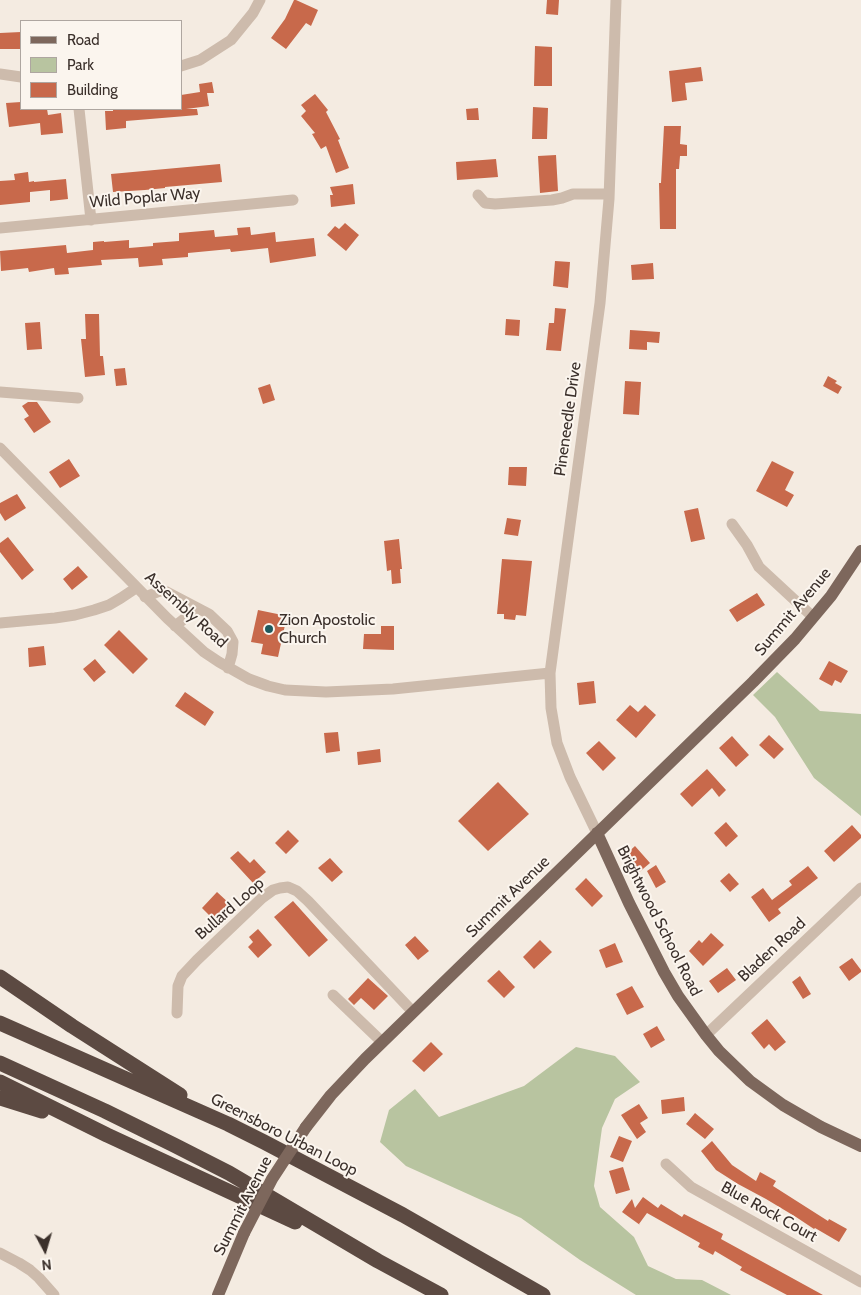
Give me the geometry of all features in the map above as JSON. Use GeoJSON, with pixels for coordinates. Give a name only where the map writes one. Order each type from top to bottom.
{"type":"FeatureCollection","features":[{"type":"Feature","properties":{"kind":"highway"},"geometry":{"type":"LineString","coordinates":[[0,977],[72,1026],[228,1124]]}},
{"type":"Feature","properties":{"kind":"highway","name":"Greensboro Urban Loop"},"geometry":{"type":"LineString","coordinates":[[0,1023],[228,1124],[386,1206],[544,1295]]}},
{"type":"Feature","properties":{"kind":"highway"},"geometry":{"type":"LineString","coordinates":[[0,1063],[87,1103],[229,1173],[378,1261],[441,1295]]}},
{"type":"Feature","properties":{"kind":"highway"},"geometry":{"type":"LineString","coordinates":[[0,1082],[107,1135],[378,1261]]}},
{"type":"Feature","properties":{"kind":"highway"},"geometry":{"type":"LineString","coordinates":[[0,1098],[38,1109],[107,1135]]}},
{"type":"Feature","properties":{"kind":"main road","name":"Summit Avenue"},"geometry":{"type":"LineString","coordinates":[[218,1295],[244,1232],[272,1179],[306,1128],[347,1077],[753,682],[795,639],[831,596],[861,551]]}},
{"type":"Feature","properties":{"kind":"main road","name":"Brightwood School Road"},"geometry":{"type":"LineString","coordinates":[[597,833],[664,972],[678,996],[719,1051],[750,1081],[783,1106],[861,1146]]}},
{"type":"Feature","properties":{"kind":"street"},"geometry":{"type":"LineString","coordinates":[[182,66],[200,60],[231,40],[253,13],[260,0]]}},
{"type":"Feature","properties":{"kind":"street","name":"Pineneedle Drive"},"geometry":{"type":"LineString","coordinates":[[597,833],[570,777],[557,742],[551,708],[550,673],[600,303],[609,194],[616,0]]}},
{"type":"Feature","properties":{"kind":"street"},"geometry":{"type":"LineString","coordinates":[[0,74],[20,77]]}},
{"type":"Feature","properties":{"kind":"street"},"geometry":{"type":"LineString","coordinates":[[79,110],[91,220]]}},
{"type":"Feature","properties":{"kind":"street"},"geometry":{"type":"LineString","coordinates":[[478,195],[485,204],[494,204],[552,200],[573,194],[609,194]]}},
{"type":"Feature","properties":{"kind":"street","name":"Wild Poplar Way"},"geometry":{"type":"LineString","coordinates":[[0,228],[293,200]]}},
{"type":"Feature","properties":{"kind":"street"},"geometry":{"type":"LineString","coordinates":[[0,392],[78,398]]}},
{"type":"Feature","properties":{"kind":"street","name":"Assembly Road"},"geometry":{"type":"LineString","coordinates":[[0,448],[175,626],[204,652],[249,679],[285,690],[326,692],[393,689],[550,673]]}},
{"type":"Feature","properties":{"kind":"street"},"geometry":{"type":"LineString","coordinates":[[732,524],[759,567],[813,617]]}},
{"type":"Feature","properties":{"kind":"street"},"geometry":{"type":"LineString","coordinates":[[0,623],[75,615],[109,604],[136,588]]}},
{"type":"Feature","properties":{"kind":"street"},"geometry":{"type":"LineString","coordinates":[[145,597],[160,591],[166,592],[208,614],[227,631],[233,642],[228,668]]}},
{"type":"Feature","properties":{"kind":"street"},"geometry":{"type":"LineString","coordinates":[[175,626],[197,609]]}},
{"type":"Feature","properties":{"kind":"street","name":"Bullard Loop"},"geometry":{"type":"LineString","coordinates":[[177,1013],[178,986],[182,976],[262,898],[273,890],[288,887],[297,891],[308,901],[413,1012]]}},
{"type":"Feature","properties":{"kind":"street","name":"Bladen Road"},"geometry":{"type":"LineString","coordinates":[[706,1035],[861,888]]}},
{"type":"Feature","properties":{"kind":"street"},"geometry":{"type":"LineString","coordinates":[[333,995],[382,1042]]}},
{"type":"Feature","properties":{"kind":"street","name":"Blue Rock Court"},"geometry":{"type":"LineString","coordinates":[[666,1164],[691,1187],[861,1282]]}},
{"type":"Feature","properties":{"kind":"street"},"geometry":{"type":"LineString","coordinates":[[0,1253],[30,1270],[54,1295]]}},
{"type":"Feature","properties":{"kind":"green space"},"geometry":{"type":"Polygon","coordinates":[[[777,672],[820,711],[861,714],[861,816],[814,778],[775,717],[753,695],[777,672]]]}},
{"type":"Feature","properties":{"kind":"green space"},"geometry":{"type":"Polygon","coordinates":[[[576,1047],[615,1056],[640,1082],[615,1099],[602,1128],[594,1186],[600,1207],[634,1237],[648,1266],[676,1279],[702,1280],[731,1295],[636,1295],[580,1260],[521,1218],[406,1166],[380,1142],[389,1110],[415,1089],[439,1117],[524,1086],[576,1047]]]}},
{"type":"Feature","properties":{"kind":"building"},"geometry":{"type":"Polygon","coordinates":[[[294,0],[318,10],[311,26],[306,23],[286,49],[271,38],[285,19],[294,0]]]}},
{"type":"Feature","properties":{"kind":"building"},"geometry":{"type":"Polygon","coordinates":[[[547,0],[559,0],[558,15],[546,14],[547,0]]]}},
{"type":"Feature","properties":{"kind":"building"},"geometry":{"type":"Polygon","coordinates":[[[20,32],[20,49],[0,49],[0,33],[20,32]]]}},
{"type":"Feature","properties":{"kind":"building"},"geometry":{"type":"Polygon","coordinates":[[[535,46],[552,47],[552,86],[534,86],[535,46]]]}},
{"type":"Feature","properties":{"kind":"building"},"geometry":{"type":"Polygon","coordinates":[[[701,67],[703,81],[685,83],[687,100],[672,102],[669,71],[701,67]]]}},
{"type":"Feature","properties":{"kind":"building"},"geometry":{"type":"Polygon","coordinates":[[[212,82],[214,93],[207,93],[209,106],[186,109],[197,109],[198,115],[126,121],[126,128],[106,130],[105,111],[182,110],[182,95],[200,92],[199,84],[212,82]]]}},
{"type":"Feature","properties":{"kind":"building"},"geometry":{"type":"Polygon","coordinates":[[[315,94],[328,110],[326,112],[340,139],[338,140],[349,168],[336,173],[326,146],[321,149],[312,134],[315,133],[301,116],[306,111],[301,105],[315,94]]]}},
{"type":"Feature","properties":{"kind":"building"},"geometry":{"type":"Polygon","coordinates":[[[20,102],[20,110],[47,110],[48,115],[61,113],[63,133],[41,135],[40,123],[9,127],[6,103],[20,102]]]}},
{"type":"Feature","properties":{"kind":"building"},"geometry":{"type":"Polygon","coordinates":[[[533,107],[548,108],[547,139],[532,139],[533,107]]]}},
{"type":"Feature","properties":{"kind":"building"},"geometry":{"type":"Polygon","coordinates":[[[478,108],[479,120],[467,120],[466,109],[478,108]]]}},
{"type":"Feature","properties":{"kind":"building"},"geometry":{"type":"Polygon","coordinates":[[[664,126],[681,126],[680,144],[687,145],[687,156],[680,156],[679,169],[676,169],[676,229],[660,229],[659,183],[661,183],[664,126]]]}},
{"type":"Feature","properties":{"kind":"building"},"geometry":{"type":"Polygon","coordinates":[[[556,155],[558,191],[540,193],[538,156],[556,155]]]}},
{"type":"Feature","properties":{"kind":"building"},"geometry":{"type":"Polygon","coordinates":[[[496,159],[498,177],[457,180],[456,162],[496,159]]]}},
{"type":"Feature","properties":{"kind":"building"},"geometry":{"type":"Polygon","coordinates":[[[220,164],[222,182],[113,192],[111,174],[220,164]]]}},
{"type":"Feature","properties":{"kind":"building"},"geometry":{"type":"Polygon","coordinates":[[[28,172],[29,182],[66,179],[68,199],[50,201],[50,190],[30,192],[30,202],[0,205],[0,181],[15,180],[14,174],[28,172]]]}},
{"type":"Feature","properties":{"kind":"building"},"geometry":{"type":"Polygon","coordinates":[[[353,184],[355,204],[331,207],[330,195],[333,195],[330,187],[353,184]]]}},
{"type":"Feature","properties":{"kind":"building"},"geometry":{"type":"Polygon","coordinates":[[[345,223],[359,235],[346,251],[327,235],[335,226],[339,229],[345,223]]]}},
{"type":"Feature","properties":{"kind":"building"},"geometry":{"type":"Polygon","coordinates":[[[250,227],[251,235],[275,232],[276,242],[314,238],[316,256],[270,263],[268,248],[231,252],[230,249],[188,253],[188,257],[162,259],[163,265],[139,267],[138,258],[101,260],[102,265],[68,268],[69,274],[55,275],[54,268],[29,272],[28,268],[1,271],[0,251],[66,245],[67,253],[93,250],[93,242],[129,240],[129,248],[153,246],[153,243],[179,241],[179,233],[214,230],[215,237],[238,235],[237,228],[250,227]]]}},
{"type":"Feature","properties":{"kind":"building"},"geometry":{"type":"Polygon","coordinates":[[[555,261],[570,262],[568,288],[553,286],[555,261]]]}},
{"type":"Feature","properties":{"kind":"building"},"geometry":{"type":"Polygon","coordinates":[[[653,263],[654,279],[632,280],[631,265],[653,263]]]}},
{"type":"Feature","properties":{"kind":"building"},"geometry":{"type":"Polygon","coordinates":[[[555,308],[566,309],[561,351],[546,350],[549,323],[554,323],[555,308]]]}},
{"type":"Feature","properties":{"kind":"building"},"geometry":{"type":"Polygon","coordinates":[[[85,314],[99,314],[100,356],[103,356],[105,375],[85,377],[81,339],[86,339],[85,314]]]}},
{"type":"Feature","properties":{"kind":"building"},"geometry":{"type":"Polygon","coordinates":[[[506,319],[520,320],[519,336],[505,335],[506,319]]]}},
{"type":"Feature","properties":{"kind":"building"},"geometry":{"type":"Polygon","coordinates":[[[40,322],[42,349],[27,350],[25,323],[40,322]]]}},
{"type":"Feature","properties":{"kind":"building"},"geometry":{"type":"Polygon","coordinates":[[[630,330],[660,332],[659,343],[647,342],[647,350],[629,349],[630,330]]]}},
{"type":"Feature","properties":{"kind":"building"},"geometry":{"type":"Polygon","coordinates":[[[125,368],[127,385],[116,386],[114,369],[125,368]]]}},
{"type":"Feature","properties":{"kind":"building"},"geometry":{"type":"Polygon","coordinates":[[[828,376],[837,381],[835,383],[842,387],[838,394],[823,386],[828,376]]]}},
{"type":"Feature","properties":{"kind":"building"},"geometry":{"type":"Polygon","coordinates":[[[625,381],[641,382],[639,415],[623,414],[625,381]]]}},
{"type":"Feature","properties":{"kind":"building"},"geometry":{"type":"Polygon","coordinates":[[[270,384],[275,400],[263,404],[258,388],[270,384]]]}},
{"type":"Feature","properties":{"kind":"building"},"geometry":{"type":"Polygon","coordinates":[[[28,402],[37,402],[51,422],[34,433],[24,419],[29,416],[22,406],[28,402]]]}},
{"type":"Feature","properties":{"kind":"building"},"geometry":{"type":"Polygon","coordinates":[[[69,459],[80,476],[60,488],[49,472],[69,459]]]}},
{"type":"Feature","properties":{"kind":"building"},"geometry":{"type":"Polygon","coordinates":[[[772,461],[794,472],[785,490],[794,495],[787,507],[756,491],[772,461]]]}},
{"type":"Feature","properties":{"kind":"building"},"geometry":{"type":"Polygon","coordinates":[[[509,467],[527,467],[526,486],[508,485],[509,467]]]}},
{"type":"Feature","properties":{"kind":"building"},"geometry":{"type":"Polygon","coordinates":[[[17,494],[26,508],[5,521],[0,513],[0,503],[17,494]]]}},
{"type":"Feature","properties":{"kind":"building"},"geometry":{"type":"Polygon","coordinates":[[[698,508],[705,539],[691,542],[684,511],[698,508]]]}},
{"type":"Feature","properties":{"kind":"building"},"geometry":{"type":"Polygon","coordinates":[[[507,518],[521,520],[518,536],[504,534],[507,518]]]}},
{"type":"Feature","properties":{"kind":"building"},"geometry":{"type":"Polygon","coordinates":[[[8,537],[34,570],[22,580],[0,552],[0,543],[8,537]]]}},
{"type":"Feature","properties":{"kind":"building"},"geometry":{"type":"Polygon","coordinates":[[[399,539],[402,569],[400,569],[401,583],[392,584],[391,570],[387,571],[384,541],[399,539]]]}},
{"type":"Feature","properties":{"kind":"building"},"geometry":{"type":"Polygon","coordinates":[[[502,559],[532,561],[526,616],[516,615],[515,620],[504,619],[504,614],[497,614],[502,559]]]}},
{"type":"Feature","properties":{"kind":"building"},"geometry":{"type":"Polygon","coordinates":[[[78,566],[88,577],[72,590],[63,579],[78,566]]]}},
{"type":"Feature","properties":{"kind":"building"},"geometry":{"type":"Polygon","coordinates":[[[757,593],[765,605],[737,622],[729,610],[757,593]]]}},
{"type":"Feature","properties":{"kind":"building","name":"Zion Apostolic Church"},"geometry":{"type":"Polygon","coordinates":[[[258,610],[287,616],[278,657],[261,654],[263,644],[251,642],[258,610]]]}},
{"type":"Feature","properties":{"kind":"building"},"geometry":{"type":"Polygon","coordinates":[[[381,626],[394,626],[394,650],[363,649],[364,634],[381,634],[381,626]]]}},
{"type":"Feature","properties":{"kind":"building"},"geometry":{"type":"Polygon","coordinates":[[[119,630],[148,659],[133,674],[104,645],[119,630]]]}},
{"type":"Feature","properties":{"kind":"building"},"geometry":{"type":"Polygon","coordinates":[[[44,646],[46,665],[29,667],[28,648],[44,646]]]}},
{"type":"Feature","properties":{"kind":"building"},"geometry":{"type":"Polygon","coordinates":[[[95,659],[106,672],[94,682],[83,669],[95,659]]]}},
{"type":"Feature","properties":{"kind":"building"},"geometry":{"type":"Polygon","coordinates":[[[829,661],[848,671],[841,683],[835,680],[832,686],[819,679],[829,661]]]}},
{"type":"Feature","properties":{"kind":"building"},"geometry":{"type":"Polygon","coordinates":[[[594,681],[596,703],[579,705],[577,683],[594,681]]]}},
{"type":"Feature","properties":{"kind":"building"},"geometry":{"type":"Polygon","coordinates":[[[185,692],[214,712],[205,726],[175,706],[185,692]]]}},
{"type":"Feature","properties":{"kind":"building"},"geometry":{"type":"Polygon","coordinates":[[[630,705],[638,712],[645,705],[656,715],[636,738],[616,720],[630,705]]]}},
{"type":"Feature","properties":{"kind":"building"},"geometry":{"type":"Polygon","coordinates":[[[338,732],[340,751],[326,753],[324,733],[338,732]]]}},
{"type":"Feature","properties":{"kind":"building"},"geometry":{"type":"Polygon","coordinates":[[[769,735],[784,749],[774,759],[759,745],[769,735]]]}},
{"type":"Feature","properties":{"kind":"building"},"geometry":{"type":"Polygon","coordinates":[[[732,736],[749,755],[736,767],[719,748],[732,736]]]}},
{"type":"Feature","properties":{"kind":"building"},"geometry":{"type":"Polygon","coordinates":[[[599,741],[616,758],[603,771],[586,753],[599,741]]]}},
{"type":"Feature","properties":{"kind":"building"},"geometry":{"type":"Polygon","coordinates":[[[380,749],[381,762],[358,765],[357,752],[380,749]]]}},
{"type":"Feature","properties":{"kind":"building"},"geometry":{"type":"Polygon","coordinates":[[[707,769],[726,790],[719,797],[712,788],[692,807],[680,794],[707,769]]]}},
{"type":"Feature","properties":{"kind":"building"},"geometry":{"type":"Polygon","coordinates":[[[498,782],[529,814],[488,851],[458,821],[498,782]]]}},
{"type":"Feature","properties":{"kind":"building"},"geometry":{"type":"Polygon","coordinates":[[[726,822],[738,836],[726,847],[714,833],[726,822]]]}},
{"type":"Feature","properties":{"kind":"building"},"geometry":{"type":"Polygon","coordinates":[[[852,825],[861,835],[861,838],[834,862],[824,851],[852,825]]]}},
{"type":"Feature","properties":{"kind":"building"},"geometry":{"type":"Polygon","coordinates":[[[288,830],[299,841],[286,854],[275,843],[288,830]]]}},
{"type":"Feature","properties":{"kind":"building"},"geometry":{"type":"Polygon","coordinates":[[[635,846],[650,863],[637,874],[623,857],[635,846]]]}},
{"type":"Feature","properties":{"kind":"building"},"geometry":{"type":"Polygon","coordinates":[[[238,851],[250,863],[254,859],[266,872],[253,883],[230,858],[238,851]]]}},
{"type":"Feature","properties":{"kind":"building"},"geometry":{"type":"Polygon","coordinates":[[[330,858],[343,872],[332,882],[318,868],[330,858]]]}},
{"type":"Feature","properties":{"kind":"building"},"geometry":{"type":"Polygon","coordinates":[[[656,865],[666,882],[656,888],[647,871],[656,865]]]}},
{"type":"Feature","properties":{"kind":"building"},"geometry":{"type":"Polygon","coordinates":[[[808,866],[818,878],[778,909],[781,913],[769,922],[751,897],[763,888],[772,900],[792,885],[789,881],[808,866]]]}},
{"type":"Feature","properties":{"kind":"building"},"geometry":{"type":"Polygon","coordinates":[[[729,873],[739,884],[730,892],[720,881],[729,873]]]}},
{"type":"Feature","properties":{"kind":"building"},"geometry":{"type":"Polygon","coordinates":[[[586,878],[603,896],[592,907],[575,889],[586,878]]]}},
{"type":"Feature","properties":{"kind":"building"},"geometry":{"type":"Polygon","coordinates":[[[217,892],[230,904],[214,920],[202,908],[217,892]]]}},
{"type":"Feature","properties":{"kind":"building"},"geometry":{"type":"Polygon","coordinates":[[[293,901],[328,940],[309,957],[274,917],[293,901]]]}},
{"type":"Feature","properties":{"kind":"building"},"geometry":{"type":"Polygon","coordinates":[[[258,929],[272,945],[258,958],[248,947],[253,942],[249,937],[258,929]]]}},
{"type":"Feature","properties":{"kind":"building"},"geometry":{"type":"Polygon","coordinates":[[[711,933],[724,945],[703,966],[689,951],[699,940],[702,943],[711,933]]]}},
{"type":"Feature","properties":{"kind":"building"},"geometry":{"type":"Polygon","coordinates":[[[415,936],[429,951],[418,960],[405,945],[415,936]]]}},
{"type":"Feature","properties":{"kind":"building"},"geometry":{"type":"Polygon","coordinates":[[[540,940],[552,952],[534,969],[523,957],[540,940]]]}},
{"type":"Feature","properties":{"kind":"building"},"geometry":{"type":"Polygon","coordinates":[[[615,943],[623,962],[606,968],[599,950],[615,943]]]}},
{"type":"Feature","properties":{"kind":"building"},"geometry":{"type":"Polygon","coordinates":[[[852,958],[861,972],[849,981],[839,967],[852,958]]]}},
{"type":"Feature","properties":{"kind":"building"},"geometry":{"type":"Polygon","coordinates":[[[727,968],[736,980],[718,993],[709,981],[727,968]]]}},
{"type":"Feature","properties":{"kind":"building"},"geometry":{"type":"Polygon","coordinates":[[[499,970],[515,987],[504,998],[487,981],[499,970]]]}},
{"type":"Feature","properties":{"kind":"building"},"geometry":{"type":"Polygon","coordinates":[[[800,976],[811,994],[803,999],[792,982],[800,976]]]}},
{"type":"Feature","properties":{"kind":"building"},"geometry":{"type":"Polygon","coordinates":[[[368,978],[388,996],[374,1010],[361,998],[354,1005],[348,999],[368,978]]]}},
{"type":"Feature","properties":{"kind":"building"},"geometry":{"type":"Polygon","coordinates":[[[632,986],[644,1007],[627,1015],[616,994],[632,986]]]}},
{"type":"Feature","properties":{"kind":"building"},"geometry":{"type":"Polygon","coordinates":[[[767,1019],[786,1042],[775,1051],[769,1044],[764,1049],[751,1033],[767,1019]]]}},
{"type":"Feature","properties":{"kind":"building"},"geometry":{"type":"Polygon","coordinates":[[[657,1026],[665,1040],[651,1048],[643,1034],[657,1026]]]}},
{"type":"Feature","properties":{"kind":"building"},"geometry":{"type":"Polygon","coordinates":[[[431,1042],[443,1054],[424,1072],[412,1061],[431,1042]]]}},
{"type":"Feature","properties":{"kind":"building"},"geometry":{"type":"Polygon","coordinates":[[[684,1097],[685,1111],[662,1114],[661,1100],[684,1097]]]}},
{"type":"Feature","properties":{"kind":"building"},"geometry":{"type":"Polygon","coordinates":[[[639,1104],[648,1118],[640,1123],[646,1132],[637,1139],[621,1115],[639,1104]]]}},
{"type":"Feature","properties":{"kind":"building"},"geometry":{"type":"Polygon","coordinates":[[[695,1113],[714,1129],[705,1139],[686,1124],[695,1113]]]}},
{"type":"Feature","properties":{"kind":"building"},"geometry":{"type":"Polygon","coordinates":[[[619,1136],[632,1141],[623,1162],[610,1157],[619,1136]]]}},
{"type":"Feature","properties":{"kind":"building"},"geometry":{"type":"Polygon","coordinates":[[[712,1141],[732,1165],[756,1181],[760,1172],[776,1181],[773,1186],[828,1221],[829,1219],[847,1229],[839,1242],[716,1170],[701,1151],[712,1141]]]}},
{"type":"Feature","properties":{"kind":"building"},"geometry":{"type":"Polygon","coordinates":[[[623,1167],[630,1190],[616,1194],[609,1171],[623,1167]]]}},
{"type":"Feature","properties":{"kind":"building"},"geometry":{"type":"Polygon","coordinates":[[[643,1197],[658,1208],[661,1204],[682,1217],[684,1214],[723,1234],[721,1239],[823,1295],[787,1295],[740,1270],[742,1267],[715,1251],[713,1255],[698,1247],[700,1243],[647,1213],[640,1225],[622,1212],[632,1199],[635,1208],[643,1197]]]}},
{"type":"Feature","properties":{"kind":"place","name":"Zion Apostolic Church"},"geometry":{"type":"Point","coordinates":[269,629]}}]}
